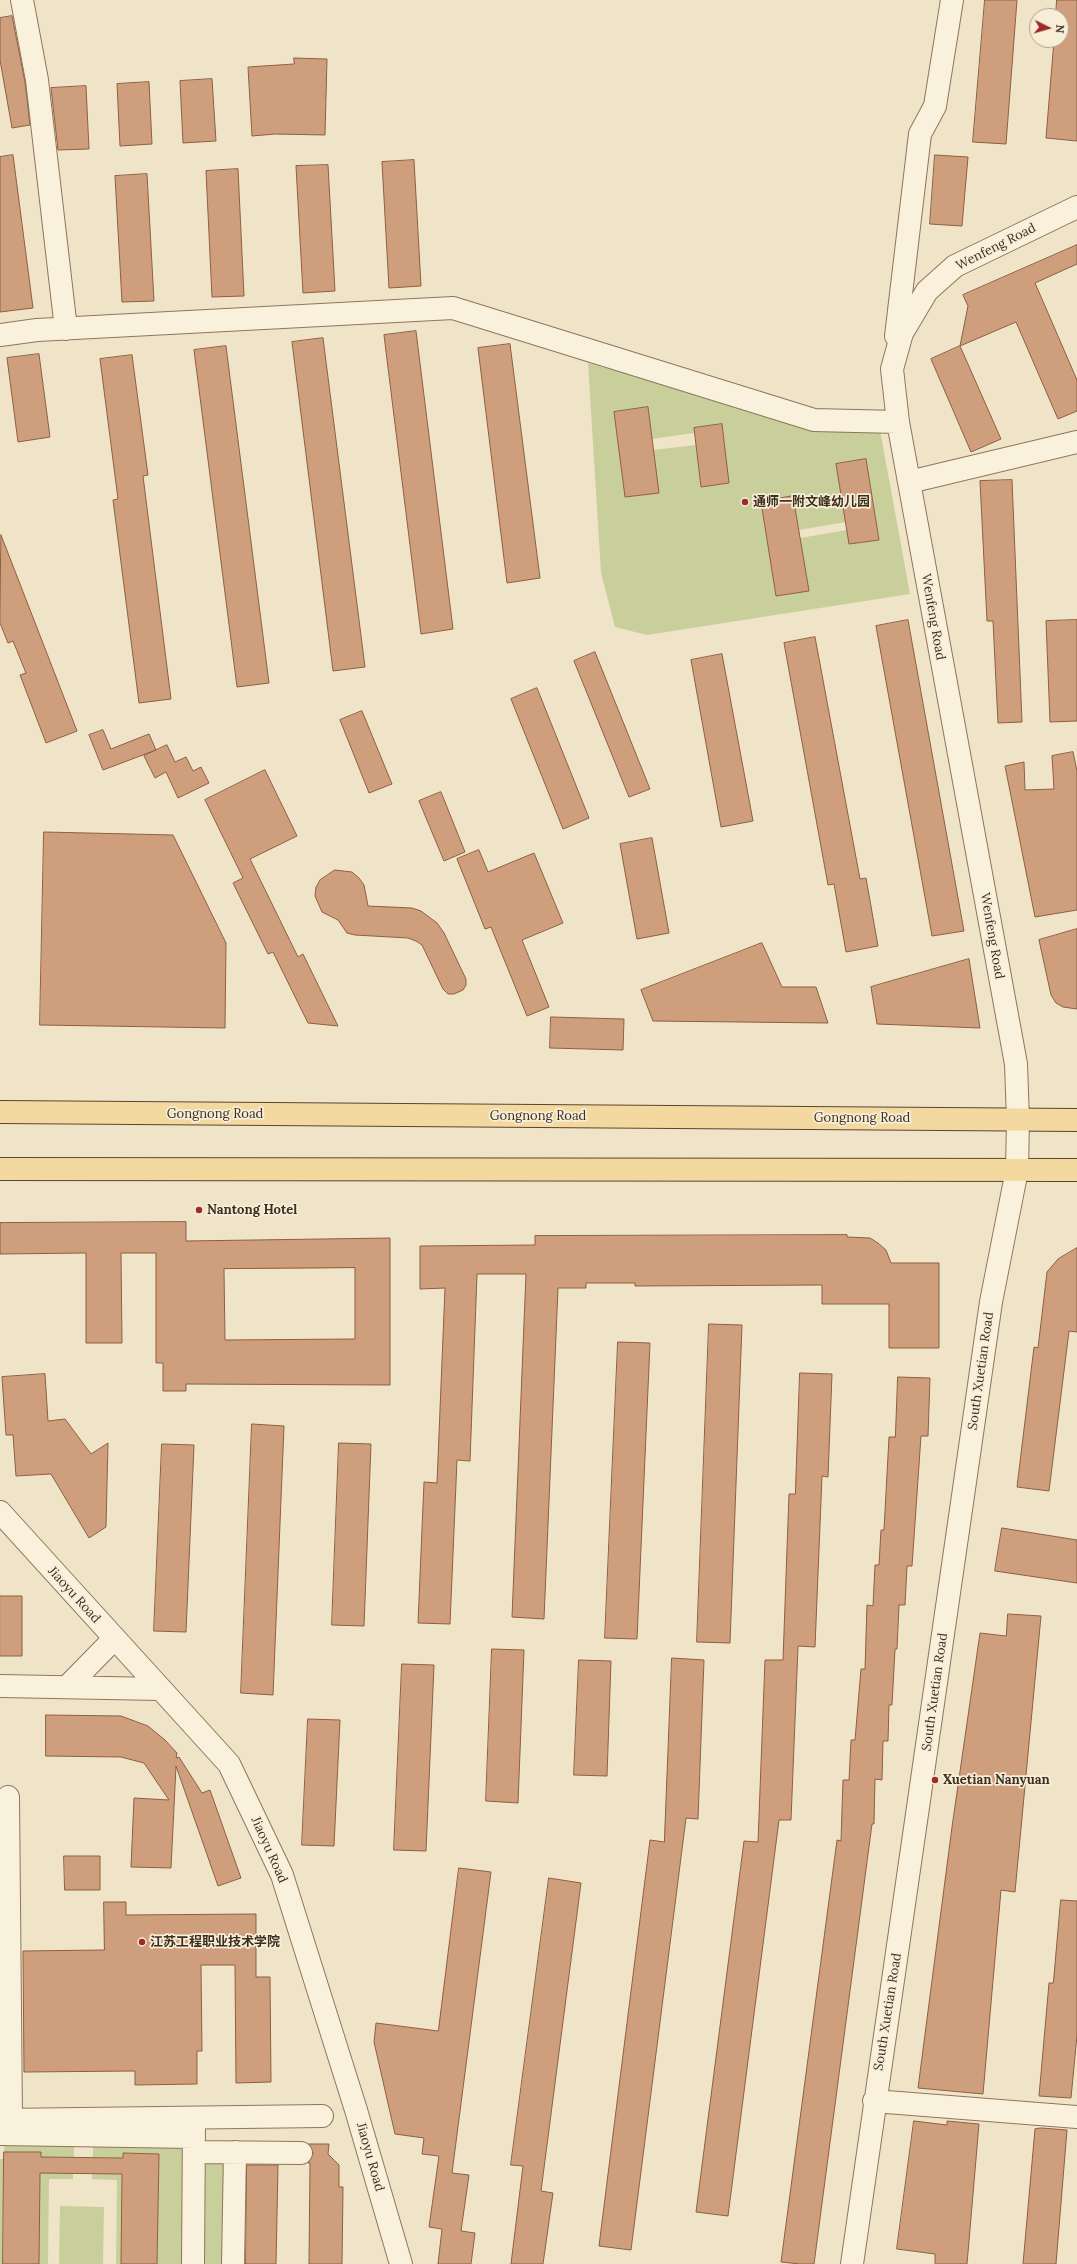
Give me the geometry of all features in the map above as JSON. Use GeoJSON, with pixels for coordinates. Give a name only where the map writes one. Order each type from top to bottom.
{"type":"FeatureCollection","features":[{"type":"Feature","properties":{"kind":"main road","name":"Gongnong Road"},"geometry":{"type":"LineString","coordinates":[[0,1112],[1077,1120]]}},
{"type":"Feature","properties":{"kind":"main road"},"geometry":{"type":"LineString","coordinates":[[0,1169],[1077,1170]]}},
{"type":"Feature","properties":{"kind":"street"},"geometry":{"type":"LineString","coordinates":[[22,0],[37,80],[42,140],[66,329]]}},
{"type":"Feature","properties":{"kind":"street"},"geometry":{"type":"LineString","coordinates":[[892,369],[920,134],[935,106],[952,0]]}},
{"type":"Feature","properties":{"kind":"street","name":"Wenfeng Road"},"geometry":{"type":"LineString","coordinates":[[1018,1120],[1016,1064],[898,422],[892,369],[902,333],[927,291],[955,266],[1077,208]]}},
{"type":"Feature","properties":{"kind":"street"},"geometry":{"type":"LineString","coordinates":[[0,335],[66,329],[453,308],[814,420],[898,422]]}},
{"type":"Feature","properties":{"kind":"street"},"geometry":{"type":"LineString","coordinates":[[909,482],[1077,442]]}},
{"type":"Feature","properties":{"kind":"street","name":"South Xuetian Road"},"geometry":{"type":"LineString","coordinates":[[852,2264],[886,2017],[899,1949],[991,1302],[1017,1170],[1018,1120]]}},
{"type":"Feature","properties":{"kind":"street","name":"Jiaoyu Road"},"geometry":{"type":"LineString","coordinates":[[0,1512],[229,1764],[282,1875],[356,2110],[401,2264]]}},
{"type":"Feature","properties":{"kind":"street"},"geometry":{"type":"LineString","coordinates":[[68,1686],[114,1639]]}},
{"type":"Feature","properties":{"kind":"street"},"geometry":{"type":"LineString","coordinates":[[0,1686],[68,1686],[160,1689]]}},
{"type":"Feature","properties":{"kind":"street"},"geometry":{"type":"LineString","coordinates":[[8,1797],[4,1869],[4,2124],[194,2135],[322,2116]]}},
{"type":"Feature","properties":{"kind":"street"},"geometry":{"type":"LineString","coordinates":[[874,2101],[1077,2117]]}},
{"type":"Feature","properties":{"kind":"street"},"geometry":{"type":"LineString","coordinates":[[194,2135],[235,2152],[301,2153]]}},
{"type":"Feature","properties":{"kind":"street"},"geometry":{"type":"LineString","coordinates":[[193,2264],[194,2135]]}},
{"type":"Feature","properties":{"kind":"street"},"geometry":{"type":"LineString","coordinates":[[234,2264],[235,2152]]}},
{"type":"Feature","properties":{"kind":"green space","name":"通师一附文峰幼儿园"},"geometry":{"type":"Polygon","coordinates":[[[588,363],[835,431],[880,430],[910,594],[647,635],[615,627],[601,573],[588,363]],[[648,407],[614,412],[625,497],[659,493],[653,450],[696,445],[701,487],[729,483],[722,424],[694,428],[694,433],[652,439],[648,407]],[[866,459],[836,464],[846,522],[799,530],[793,497],[761,502],[777,596],[809,591],[800,538],[847,530],[850,544],[879,539],[866,459]]]}},
{"type":"Feature","properties":{"kind":"green space"},"geometry":{"type":"Polygon","coordinates":[[[5,2141],[74,2142],[74,2157],[41,2157],[40,2152],[4,2152],[5,2141]]]}},
{"type":"Feature","properties":{"kind":"green space"},"geometry":{"type":"Polygon","coordinates":[[[93,2143],[185,2144],[184,2264],[157,2264],[159,2154],[123,2153],[123,2158],[93,2157],[93,2143]]]}},
{"type":"Feature","properties":{"kind":"green space"},"geometry":{"type":"Polygon","coordinates":[[[0,2159],[4,2159],[3,2264],[0,2264],[0,2159]]]}},
{"type":"Feature","properties":{"kind":"green space"},"geometry":{"type":"Polygon","coordinates":[[[203,2160],[227,2160],[226,2264],[201,2264],[203,2160]]]}},
{"type":"Feature","properties":{"kind":"green space"},"geometry":{"type":"Polygon","coordinates":[[[40,2173],[73,2173],[73,2179],[49,2179],[48,2264],[39,2264],[40,2173]]]}},
{"type":"Feature","properties":{"kind":"green space"},"geometry":{"type":"Polygon","coordinates":[[[92,2173],[122,2174],[121,2264],[116,2264],[117,2180],[92,2179],[92,2173]]]}},
{"type":"Feature","properties":{"kind":"green space"},"geometry":{"type":"Polygon","coordinates":[[[60,2206],[104,2207],[103,2264],[59,2264],[60,2206]]]}},
{"type":"Feature","properties":{"kind":"building"},"geometry":{"type":"Polygon","coordinates":[[[985,0],[1017,0],[1006,144],[973,142],[985,0]]]}},
{"type":"Feature","properties":{"kind":"building"},"geometry":{"type":"Polygon","coordinates":[[[1057,0],[1077,0],[1077,141],[1046,138],[1053,48],[1069,48],[1069,8],[1056,8],[1057,0]]]}},
{"type":"Feature","properties":{"kind":"building"},"geometry":{"type":"Polygon","coordinates":[[[12,16],[25,82],[30,125],[12,128],[0,60],[0,18],[12,16]]]}},
{"type":"Feature","properties":{"kind":"building"},"geometry":{"type":"Polygon","coordinates":[[[294,58],[327,59],[325,135],[275,134],[252,136],[248,67],[294,64],[294,58]]]}},
{"type":"Feature","properties":{"kind":"building"},"geometry":{"type":"Polygon","coordinates":[[[212,79],[216,141],[183,143],[180,81],[212,79]]]}},
{"type":"Feature","properties":{"kind":"building"},"geometry":{"type":"Polygon","coordinates":[[[149,82],[152,144],[120,146],[117,84],[149,82]]]}},
{"type":"Feature","properties":{"kind":"building"},"geometry":{"type":"Polygon","coordinates":[[[86,86],[89,149],[58,150],[51,88],[86,86]]]}},
{"type":"Feature","properties":{"kind":"building"},"geometry":{"type":"Polygon","coordinates":[[[13,155],[33,308],[0,312],[0,157],[13,155]]]}},
{"type":"Feature","properties":{"kind":"building"},"geometry":{"type":"Polygon","coordinates":[[[935,155],[968,157],[962,226],[930,224],[935,155]]]}},
{"type":"Feature","properties":{"kind":"building"},"geometry":{"type":"Polygon","coordinates":[[[414,160],[421,286],[389,288],[382,162],[414,160]]]}},
{"type":"Feature","properties":{"kind":"building"},"geometry":{"type":"Polygon","coordinates":[[[328,165],[335,291],[303,293],[296,166],[328,165]]]}},
{"type":"Feature","properties":{"kind":"building"},"geometry":{"type":"Polygon","coordinates":[[[238,169],[244,296],[212,297],[206,171],[238,169]]]}},
{"type":"Feature","properties":{"kind":"building"},"geometry":{"type":"Polygon","coordinates":[[[147,174],[154,301],[122,302],[115,176],[147,174]]]}},
{"type":"Feature","properties":{"kind":"building"},"geometry":{"type":"Polygon","coordinates":[[[1077,245],[1077,264],[1035,283],[1077,380],[1077,411],[1058,419],[1016,322],[960,346],[968,306],[963,295],[1077,245]]]}},
{"type":"Feature","properties":{"kind":"building"},"geometry":{"type":"Polygon","coordinates":[[[416,331],[453,629],[421,634],[384,335],[416,331]]]}},
{"type":"Feature","properties":{"kind":"building"},"geometry":{"type":"Polygon","coordinates":[[[323,338],[365,667],[333,671],[292,342],[323,338]]]}},
{"type":"Feature","properties":{"kind":"building"},"geometry":{"type":"Polygon","coordinates":[[[510,344],[540,578],[507,583],[478,348],[510,344]]]}},
{"type":"Feature","properties":{"kind":"building"},"geometry":{"type":"Polygon","coordinates":[[[226,346],[269,683],[237,687],[194,350],[226,346]]]}},
{"type":"Feature","properties":{"kind":"building"},"geometry":{"type":"Polygon","coordinates":[[[960,346],[1001,439],[971,452],[931,359],[960,346]]]}},
{"type":"Feature","properties":{"kind":"building"},"geometry":{"type":"Polygon","coordinates":[[[39,354],[50,437],[18,442],[7,358],[39,354]]]}},
{"type":"Feature","properties":{"kind":"building"},"geometry":{"type":"Polygon","coordinates":[[[132,355],[148,475],[143,476],[171,699],[139,703],[113,500],[118,499],[100,359],[132,355]]]}},
{"type":"Feature","properties":{"kind":"building"},"geometry":{"type":"Polygon","coordinates":[[[648,407],[659,493],[625,497],[614,412],[648,407]]]}},
{"type":"Feature","properties":{"kind":"building"},"geometry":{"type":"Polygon","coordinates":[[[722,424],[729,483],[701,487],[694,428],[722,424]]]}},
{"type":"Feature","properties":{"kind":"building"},"geometry":{"type":"Polygon","coordinates":[[[866,459],[879,540],[849,544],[836,464],[866,459]]]}},
{"type":"Feature","properties":{"kind":"building"},"geometry":{"type":"Polygon","coordinates":[[[1012,480],[1022,722],[998,723],[993,621],[987,621],[980,481],[1012,480]]]}},
{"type":"Feature","properties":{"kind":"building"},"geometry":{"type":"Polygon","coordinates":[[[793,496],[809,591],[776,596],[761,502],[793,496]]]}},
{"type":"Feature","properties":{"kind":"building"},"geometry":{"type":"Polygon","coordinates":[[[1,535],[77,731],[46,743],[20,675],[26,673],[13,641],[8,643],[0,623],[1,535]]]}},
{"type":"Feature","properties":{"kind":"building"},"geometry":{"type":"Polygon","coordinates":[[[908,620],[964,931],[932,936],[876,626],[908,620]]]}},
{"type":"Feature","properties":{"kind":"building"},"geometry":{"type":"Polygon","coordinates":[[[1077,620],[1077,721],[1050,722],[1046,621],[1077,620]]]}},
{"type":"Feature","properties":{"kind":"building"},"geometry":{"type":"Polygon","coordinates":[[[815,637],[860,879],[866,878],[878,946],[846,952],[834,884],[828,885],[784,643],[815,637]]]}},
{"type":"Feature","properties":{"kind":"building"},"geometry":{"type":"Polygon","coordinates":[[[595,652],[650,789],[629,797],[574,661],[595,652]]]}},
{"type":"Feature","properties":{"kind":"building"},"geometry":{"type":"Polygon","coordinates":[[[722,654],[753,821],[721,827],[691,660],[722,654]]]}},
{"type":"Feature","properties":{"kind":"building"},"geometry":{"type":"Polygon","coordinates":[[[537,688],[589,818],[563,829],[511,699],[537,688]]]}},
{"type":"Feature","properties":{"kind":"building"},"geometry":{"type":"Polygon","coordinates":[[[362,711],[392,784],[369,793],[340,720],[362,711]]]}},
{"type":"Feature","properties":{"kind":"building"},"geometry":{"type":"Polygon","coordinates":[[[103,730],[111,749],[149,734],[156,750],[103,770],[89,735],[103,730]]]}},
{"type":"Feature","properties":{"kind":"building"},"geometry":{"type":"Polygon","coordinates":[[[167,745],[175,762],[186,757],[193,771],[201,767],[209,783],[178,798],[166,772],[155,778],[144,756],[167,745]]]}},
{"type":"Feature","properties":{"kind":"building"},"geometry":{"type":"Polygon","coordinates":[[[1073,752],[1077,771],[1077,910],[1035,917],[1005,766],[1024,762],[1025,790],[1054,789],[1052,756],[1073,752]]]}},
{"type":"Feature","properties":{"kind":"building"},"geometry":{"type":"Polygon","coordinates":[[[265,770],[297,836],[250,859],[298,957],[303,954],[338,1026],[308,1023],[273,952],[268,954],[233,883],[243,878],[205,800],[265,770]]]}},
{"type":"Feature","properties":{"kind":"building"},"geometry":{"type":"Polygon","coordinates":[[[441,792],[465,852],[444,861],[419,801],[441,792]]]}},
{"type":"Feature","properties":{"kind":"building"},"geometry":{"type":"Polygon","coordinates":[[[44,832],[173,835],[226,943],[225,1028],[40,1025],[44,832]]]}},
{"type":"Feature","properties":{"kind":"building"},"geometry":{"type":"Polygon","coordinates":[[[652,838],[669,933],[637,939],[620,844],[652,838]]]}},
{"type":"Feature","properties":{"kind":"building"},"geometry":{"type":"Polygon","coordinates":[[[479,850],[488,872],[534,853],[563,923],[522,940],[549,1007],[527,1016],[491,927],[485,929],[457,859],[479,850]]]}},
{"type":"Feature","properties":{"kind":"building"},"geometry":{"type":"Polygon","coordinates":[[[335,870],[352,872],[359,878],[364,885],[368,906],[412,908],[421,911],[437,923],[444,933],[466,979],[466,985],[463,990],[454,994],[448,994],[443,989],[422,945],[416,941],[408,938],[355,935],[347,933],[338,920],[322,912],[315,896],[316,887],[320,880],[335,870]]]}},
{"type":"Feature","properties":{"kind":"building"},"geometry":{"type":"Polygon","coordinates":[[[1077,929],[1077,1009],[1063,1007],[1056,1003],[1051,995],[1039,940],[1077,929]]]}},
{"type":"Feature","properties":{"kind":"building"},"geometry":{"type":"Polygon","coordinates":[[[762,943],[782,987],[816,987],[828,1023],[653,1021],[641,990],[762,943]]]}},
{"type":"Feature","properties":{"kind":"building"},"geometry":{"type":"Polygon","coordinates":[[[969,959],[980,1028],[877,1024],[871,987],[969,959]]]}},
{"type":"Feature","properties":{"kind":"building"},"geometry":{"type":"Polygon","coordinates":[[[551,1017],[624,1019],[623,1050],[550,1048],[551,1017]]]}},
{"type":"Feature","properties":{"kind":"building"},"geometry":{"type":"Polygon","coordinates":[[[186,1222],[186,1241],[390,1238],[390,1385],[186,1384],[186,1391],[163,1391],[163,1363],[156,1363],[156,1253],[121,1253],[122,1343],[86,1343],[86,1253],[0,1254],[0,1223],[186,1222]],[[355,1268],[224,1269],[225,1340],[355,1339],[355,1268]]]}},
{"type":"Feature","properties":{"kind":"building"},"geometry":{"type":"Polygon","coordinates":[[[847,1235],[847,1237],[870,1238],[878,1243],[886,1250],[891,1263],[939,1263],[939,1348],[889,1348],[889,1304],[822,1304],[822,1285],[635,1286],[635,1283],[586,1283],[586,1288],[558,1288],[544,1619],[512,1617],[526,1274],[477,1274],[470,1461],[457,1460],[450,1624],[418,1623],[424,1482],[437,1483],[445,1288],[420,1289],[420,1246],[535,1245],[535,1236],[847,1235]]]}},
{"type":"Feature","properties":{"kind":"building"},"geometry":{"type":"Polygon","coordinates":[[[1077,1248],[1077,1332],[1069,1331],[1049,1491],[1017,1487],[1034,1347],[1038,1348],[1047,1272],[1058,1259],[1077,1248]]]}},
{"type":"Feature","properties":{"kind":"building"},"geometry":{"type":"Polygon","coordinates":[[[709,1324],[742,1325],[730,1643],[697,1642],[709,1324]]]}},
{"type":"Feature","properties":{"kind":"building"},"geometry":{"type":"Polygon","coordinates":[[[618,1342],[650,1343],[637,1639],[605,1638],[618,1342]]]}},
{"type":"Feature","properties":{"kind":"building"},"geometry":{"type":"Polygon","coordinates":[[[800,1373],[832,1374],[828,1477],[822,1476],[815,1647],[798,1646],[791,1820],[779,1820],[728,2216],[696,2212],[744,1841],[758,1842],[765,1660],[783,1660],[789,1494],[795,1494],[800,1373]]]}},
{"type":"Feature","properties":{"kind":"building"},"geometry":{"type":"Polygon","coordinates":[[[45,1374],[48,1421],[65,1419],[91,1454],[108,1443],[106,1527],[89,1538],[51,1474],[16,1476],[13,1435],[6,1435],[2,1377],[45,1374]]]}},
{"type":"Feature","properties":{"kind":"building"},"geometry":{"type":"Polygon","coordinates":[[[898,1377],[930,1378],[928,1436],[921,1436],[912,1566],[907,1566],[905,1605],[899,1605],[892,1705],[889,1705],[888,1741],[883,1741],[882,1780],[875,1779],[874,1824],[872,1824],[814,2264],[781,2262],[837,1840],[841,1841],[843,1780],[849,1780],[851,1740],[855,1740],[861,1669],[865,1669],[867,1605],[873,1606],[875,1565],[879,1565],[881,1530],[884,1530],[889,1437],[895,1437],[898,1377]]]}},
{"type":"Feature","properties":{"kind":"building"},"geometry":{"type":"Polygon","coordinates":[[[252,1424],[284,1426],[273,1695],[241,1693],[252,1424]]]}},
{"type":"Feature","properties":{"kind":"building"},"geometry":{"type":"Polygon","coordinates":[[[339,1443],[371,1444],[364,1626],[332,1625],[339,1443]]]}},
{"type":"Feature","properties":{"kind":"building"},"geometry":{"type":"Polygon","coordinates":[[[162,1444],[194,1445],[186,1632],[154,1631],[162,1444]]]}},
{"type":"Feature","properties":{"kind":"building"},"geometry":{"type":"Polygon","coordinates":[[[1002,1528],[1077,1540],[1077,1583],[995,1571],[1002,1528]]]}},
{"type":"Feature","properties":{"kind":"building"},"geometry":{"type":"Polygon","coordinates":[[[0,1596],[22,1596],[22,1656],[0,1656],[0,1596]]]}},
{"type":"Feature","properties":{"kind":"building"},"geometry":{"type":"Polygon","coordinates":[[[1008,1614],[1041,1616],[1015,1892],[1001,1890],[983,2094],[918,2088],[952,1827],[980,1633],[1006,1636],[1008,1614]]]}},
{"type":"Feature","properties":{"kind":"building"},"geometry":{"type":"Polygon","coordinates":[[[492,1649],[524,1650],[518,1803],[486,1801],[492,1649]]]}},
{"type":"Feature","properties":{"kind":"building"},"geometry":{"type":"Polygon","coordinates":[[[672,1658],[704,1660],[698,1819],[686,1818],[631,2250],[599,2246],[650,1840],[664,1842],[672,1658]]]}},
{"type":"Feature","properties":{"kind":"building"},"geometry":{"type":"Polygon","coordinates":[[[579,1660],[611,1661],[607,1776],[574,1775],[579,1660]]]}},
{"type":"Feature","properties":{"kind":"building"},"geometry":{"type":"Polygon","coordinates":[[[402,1664],[434,1665],[426,1851],[394,1850],[402,1664]]]}},
{"type":"Feature","properties":{"kind":"building"},"geometry":{"type":"Polygon","coordinates":[[[46,1715],[121,1716],[148,1726],[165,1740],[177,1753],[176,1758],[179,1757],[202,1793],[210,1790],[241,1878],[218,1886],[176,1766],[171,1868],[131,1867],[134,1798],[169,1800],[144,1763],[121,1757],[46,1756],[46,1715]]]}},
{"type":"Feature","properties":{"kind":"building"},"geometry":{"type":"Polygon","coordinates":[[[308,1719],[340,1720],[334,1846],[302,1845],[308,1719]]]}},
{"type":"Feature","properties":{"kind":"building"},"geometry":{"type":"Polygon","coordinates":[[[64,1856],[100,1856],[100,1890],[65,1890],[64,1856]]]}},
{"type":"Feature","properties":{"kind":"building"},"geometry":{"type":"Polygon","coordinates":[[[459,1868],[491,1872],[452,2173],[469,2175],[461,2231],[475,2233],[471,2264],[438,2264],[442,2229],[429,2227],[439,2156],[422,2154],[424,2138],[395,2134],[374,2042],[376,2023],[438,2031],[459,1868]]]}},
{"type":"Feature","properties":{"kind":"building"},"geometry":{"type":"Polygon","coordinates":[[[549,1878],[581,1883],[541,2191],[553,2193],[543,2264],[511,2264],[523,2166],[511,2165],[549,1878]]]}},
{"type":"Feature","properties":{"kind":"building"},"geometry":{"type":"Polygon","coordinates":[[[1061,1900],[1077,1901],[1077,2035],[1071,2098],[1039,2096],[1049,1983],[1053,1983],[1061,1900]]]}},
{"type":"Feature","properties":{"kind":"building"},"geometry":{"type":"Polygon","coordinates":[[[104,1902],[126,1902],[126,1915],[256,1914],[256,1977],[270,1977],[271,2082],[236,2083],[235,1965],[201,1965],[202,2051],[197,2051],[197,2084],[135,2085],[135,2071],[24,2072],[23,1951],[104,1950],[104,1902]]]}},
{"type":"Feature","properties":{"kind":"building"},"geometry":{"type":"Polygon","coordinates":[[[914,2121],[947,2125],[947,2121],[979,2124],[967,2264],[935,2264],[935,2254],[897,2249],[914,2121]]]}},
{"type":"Feature","properties":{"kind":"building"},"geometry":{"type":"Polygon","coordinates":[[[1042,2128],[1067,2130],[1056,2264],[1023,2264],[1035,2129],[1042,2128]]]}},
{"type":"Feature","properties":{"kind":"building"},"geometry":{"type":"Polygon","coordinates":[[[309,2144],[329,2144],[328,2154],[339,2165],[339,2187],[343,2187],[342,2264],[309,2264],[310,2163],[308,2163],[313,2153],[309,2144]]]}},
{"type":"Feature","properties":{"kind":"building"},"geometry":{"type":"Polygon","coordinates":[[[4,2152],[41,2152],[41,2157],[123,2158],[123,2153],[159,2154],[157,2264],[121,2264],[122,2174],[40,2173],[39,2264],[3,2264],[4,2152]]]}},
{"type":"Feature","properties":{"kind":"building"},"geometry":{"type":"Polygon","coordinates":[[[247,2165],[278,2165],[276,2264],[246,2264],[247,2165]]]}},
{"type":"Feature","properties":{"kind":"place","name":"通师一附文峰幼儿园"},"geometry":{"type":"Point","coordinates":[745,502]}},
{"type":"Feature","properties":{"kind":"place","name":"Nantong Hotel"},"geometry":{"type":"Point","coordinates":[199,1210]}},
{"type":"Feature","properties":{"kind":"place","name":"Xuetian Nanyuan"},"geometry":{"type":"Point","coordinates":[935,1780]}},
{"type":"Feature","properties":{"kind":"place","name":"江苏工程职业技术学院"},"geometry":{"type":"Point","coordinates":[142,1942]}}]}
